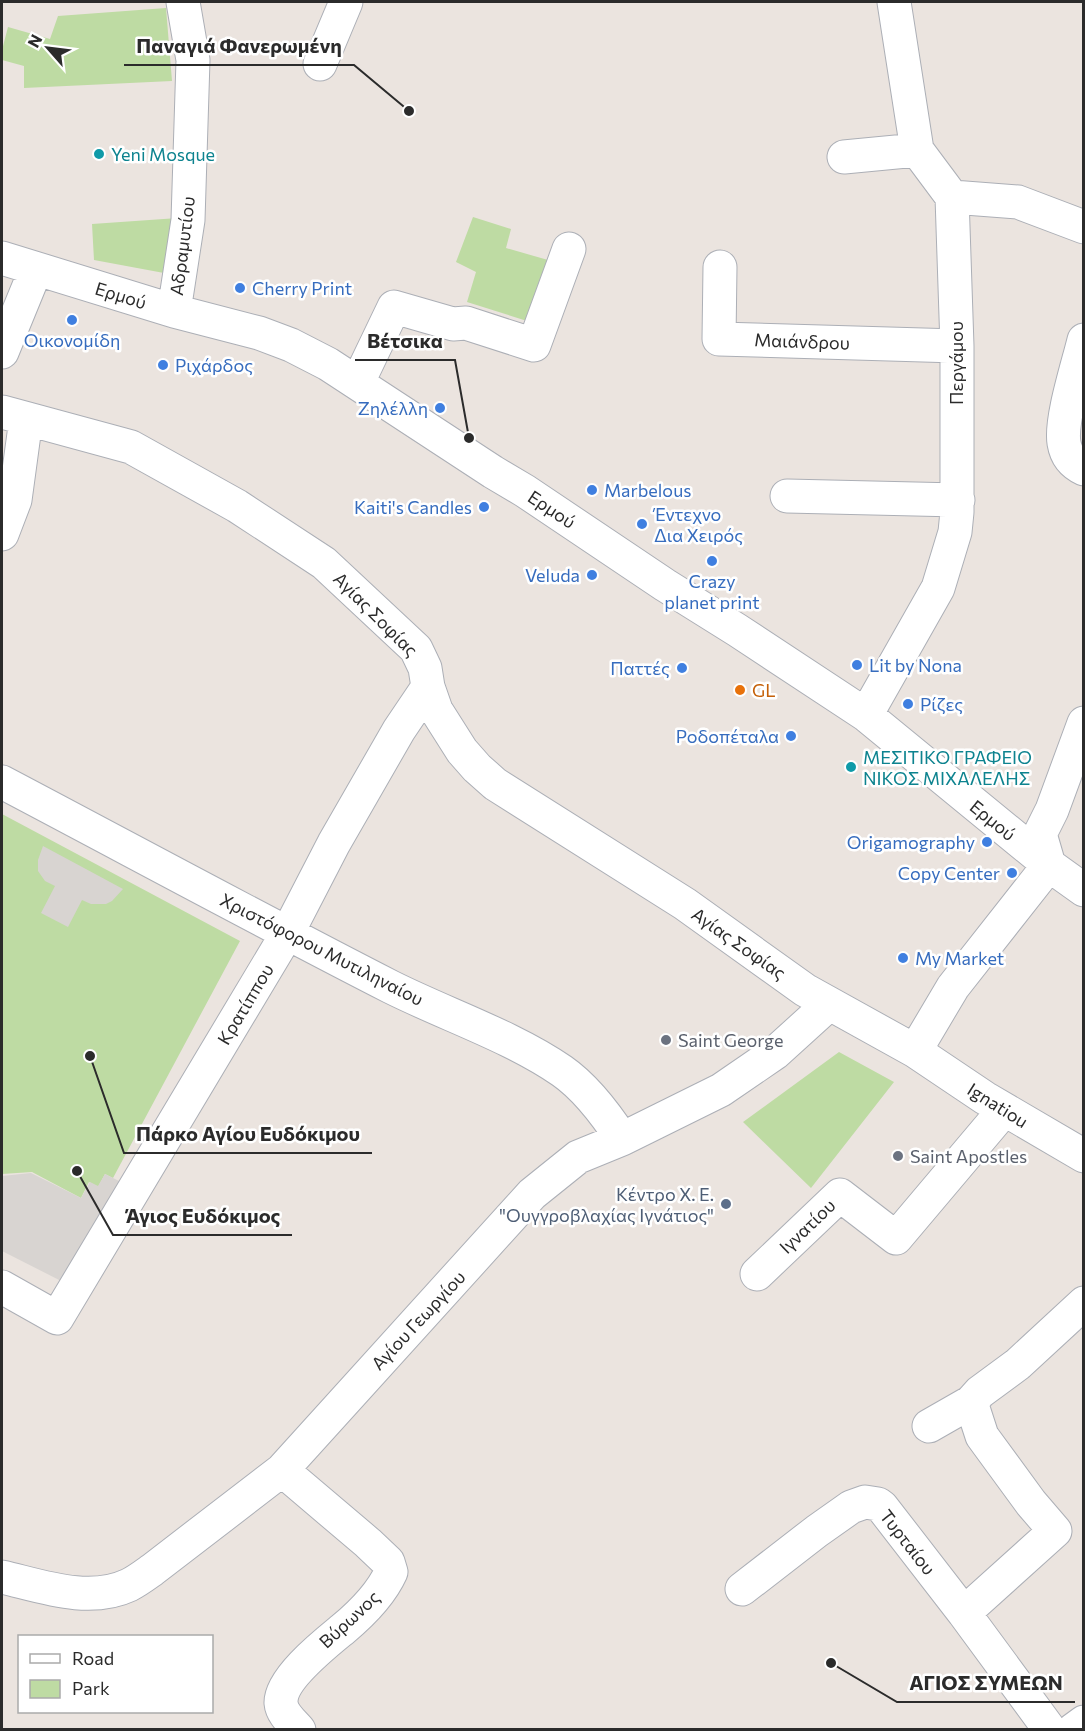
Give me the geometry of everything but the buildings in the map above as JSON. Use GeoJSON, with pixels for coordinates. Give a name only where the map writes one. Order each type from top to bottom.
{"type":"FeatureCollection","features":[{"type":"Feature","properties":{"kind":"street","name":"Αδραμυτίου"},"geometry":{"type":"LineString","coordinates":[[174,311],[188,219],[193,60],[183,2]]}},
{"type":"Feature","properties":{"kind":"street"},"geometry":{"type":"LineString","coordinates":[[320,64],[346,2]]}},
{"type":"Feature","properties":{"kind":"street"},"geometry":{"type":"LineString","coordinates":[[894,2],[917,150],[952,197],[1018,202],[1083,226]]}},
{"type":"Feature","properties":{"kind":"street"},"geometry":{"type":"LineString","coordinates":[[844,157],[917,150]]}},
{"type":"Feature","properties":{"kind":"street","name":"Περγάμου"},"geometry":{"type":"LineString","coordinates":[[866,715],[939,588],[955,532],[958,500],[957,346],[952,197]]}},
{"type":"Feature","properties":{"kind":"street"},"geometry":{"type":"LineString","coordinates":[[358,382],[394,306],[453,324],[466,323],[534,345],[569,249]]}},
{"type":"Feature","properties":{"kind":"street","name":"Ερμού"},"geometry":{"type":"LineString","coordinates":[[2,258],[174,311],[259,333],[291,345],[358,382],[664,585],[866,715],[1049,865],[1083,890]]}},
{"type":"Feature","properties":{"kind":"street","name":"Μαιάνδρου"},"geometry":{"type":"LineString","coordinates":[[720,267],[719,339],[957,346]]}},
{"type":"Feature","properties":{"kind":"street"},"geometry":{"type":"LineString","coordinates":[[2,352],[36,269]]}},
{"type":"Feature","properties":{"kind":"street"},"geometry":{"type":"LineString","coordinates":[[1083,340],[1064,426],[1064,443],[1071,460],[1083,469]]}},
{"type":"Feature","properties":{"kind":"street"},"geometry":{"type":"LineString","coordinates":[[2,534],[15,500],[14,416]]}},
{"type":"Feature","properties":{"kind":"street","name":"Αγίας Σοφίας"},"geometry":{"type":"LineString","coordinates":[[14,416],[131,447],[237,506],[324,563],[416,649],[425,668],[428,687],[436,710],[448,731],[477,768],[495,784],[685,904],[805,990],[829,1004]]}},
{"type":"Feature","properties":{"kind":"street"},"geometry":{"type":"LineString","coordinates":[[787,496],[958,500]]}},
{"type":"Feature","properties":{"kind":"street","name":"Κρατίππου"},"geometry":{"type":"LineString","coordinates":[[2,1287],[57,1318],[288,932],[334,843],[399,730],[428,687]]}},
{"type":"Feature","properties":{"kind":"street"},"geometry":{"type":"LineString","coordinates":[[829,1004],[915,1051],[953,987],[1049,865],[1040,834],[1052,810],[1083,723]]}},
{"type":"Feature","properties":{"kind":"street","name":"Χριστόφορου Μυτιληναίου"},"geometry":{"type":"LineString","coordinates":[[2,782],[393,988],[485,1030],[564,1072],[607,1116],[622,1139]]}},
{"type":"Feature","properties":{"kind":"street","name":"Αγίου Γεωργίου"},"geometry":{"type":"LineString","coordinates":[[2,1577],[62,1591],[110,1592],[129,1585],[152,1570],[282,1470],[532,1194],[578,1157],[622,1139],[721,1090],[775,1053],[829,1004]]}},
{"type":"Feature","properties":{"kind":"street","name":"Ignatiou"},"geometry":{"type":"LineString","coordinates":[[915,1051],[1004,1110],[1083,1156]]}},
{"type":"Feature","properties":{"kind":"street","name":"Ιγνατίου"},"geometry":{"type":"LineString","coordinates":[[757,1274],[840,1195],[896,1238],[1004,1110]]}},
{"type":"Feature","properties":{"kind":"street"},"geometry":{"type":"LineString","coordinates":[[929,1426],[971,1402],[980,1392],[1018,1364],[1083,1303]]}},
{"type":"Feature","properties":{"kind":"street"},"geometry":{"type":"LineString","coordinates":[[964,1613],[1054,1531],[982,1436],[971,1402]]}},
{"type":"Feature","properties":{"kind":"street","name":"Βύρωνος"},"geometry":{"type":"LineString","coordinates":[[282,1470],[388,1562],[391,1572],[375,1597],[344,1629],[315,1652],[288,1684],[281,1703],[285,1714],[299,1730]]}},
{"type":"Feature","properties":{"kind":"street","name":"Τυρταίου"},"geometry":{"type":"LineString","coordinates":[[742,1589],[851,1507],[872,1502],[882,1507],[1050,1730]]}},
{"type":"Feature","properties":{"kind":"street"},"geometry":{"type":"LineString","coordinates":[[1072,1730],[1083,1722]]}},
{"type":"Feature","properties":{"kind":"green space"},"geometry":{"type":"Polygon","coordinates":[[[166,8],[172,81],[24,88],[24,66],[2,60],[8,27],[50,39],[58,16],[166,8]]]}},
{"type":"Feature","properties":{"kind":"green space"},"geometry":{"type":"Polygon","coordinates":[[[473,217],[511,229],[506,248],[548,260],[527,321],[467,302],[476,272],[456,262],[473,217]]]}},
{"type":"Feature","properties":{"kind":"green space"},"geometry":{"type":"Polygon","coordinates":[[[178,218],[164,273],[94,260],[92,224],[178,218]]]}},
{"type":"Feature","properties":{"kind":"green space"},"geometry":{"type":"Polygon","coordinates":[[[2,814],[240,941],[113,1178],[105,1174],[98,1187],[89,1182],[81,1198],[32,1172],[2,1174],[2,814]]]}},
{"type":"Feature","properties":{"kind":"green space"},"geometry":{"type":"Polygon","coordinates":[[[839,1052],[894,1082],[811,1188],[743,1122],[839,1052]]]}},
{"type":"Feature","properties":{"kind":"shaded area"},"geometry":{"type":"Polygon","coordinates":[[[43,846],[123,889],[106,904],[91,904],[82,900],[68,927],[41,913],[55,886],[45,881],[38,871],[38,860],[43,846]]]}},
{"type":"Feature","properties":{"kind":"shaded area"},"geometry":{"type":"Polygon","coordinates":[[[31,1173],[81,1198],[90,1182],[98,1186],[105,1174],[121,1182],[71,1286],[2,1251],[2,1176],[31,1173]]]}},
{"type":"Feature","properties":{"kind":"place","name":"Παναγιά Φανερωμένη"},"geometry":{"type":"Point","coordinates":[409,111]}},
{"type":"Feature","properties":{"kind":"place","name":"Yeni Mosque"},"geometry":{"type":"Point","coordinates":[99,154]}},
{"type":"Feature","properties":{"kind":"place","name":"Cherry Print"},"geometry":{"type":"Point","coordinates":[240,288]}},
{"type":"Feature","properties":{"kind":"place","name":"Οικονομίδη"},"geometry":{"type":"Point","coordinates":[72,320]}},
{"type":"Feature","properties":{"kind":"place","name":"Ριχάρδος"},"geometry":{"type":"Point","coordinates":[163,365]}},
{"type":"Feature","properties":{"kind":"place","name":"Ζηλέλλη"},"geometry":{"type":"Point","coordinates":[440,408]}},
{"type":"Feature","properties":{"kind":"place","name":"Βέτσικα"},"geometry":{"type":"Point","coordinates":[469,438]}},
{"type":"Feature","properties":{"kind":"place","name":"Marbelous"},"geometry":{"type":"Point","coordinates":[592,490]}},
{"type":"Feature","properties":{"kind":"place","name":"Kaiti's Candles"},"geometry":{"type":"Point","coordinates":[484,507]}},
{"type":"Feature","properties":{"kind":"place","name":"Έντεχνο Δια Χειρός"},"geometry":{"type":"Point","coordinates":[642,524]}},
{"type":"Feature","properties":{"kind":"place","name":"Crazy planet print"},"geometry":{"type":"Point","coordinates":[712,561]}},
{"type":"Feature","properties":{"kind":"place","name":"Veluda"},"geometry":{"type":"Point","coordinates":[592,575]}},
{"type":"Feature","properties":{"kind":"place","name":"Lit by Nona"},"geometry":{"type":"Point","coordinates":[857,665]}},
{"type":"Feature","properties":{"kind":"place","name":"Παττές"},"geometry":{"type":"Point","coordinates":[682,668]}},
{"type":"Feature","properties":{"kind":"place","name":"GL"},"geometry":{"type":"Point","coordinates":[740,690]}},
{"type":"Feature","properties":{"kind":"place","name":"Ρίζες"},"geometry":{"type":"Point","coordinates":[908,704]}},
{"type":"Feature","properties":{"kind":"place","name":"Ροδοπέταλα"},"geometry":{"type":"Point","coordinates":[791,736]}},
{"type":"Feature","properties":{"kind":"place","name":"ΜΕΣΙΤΙΚΟ ΓΡΑΦΕΙΟ ΝΙΚΟΣ ΜΙΧΑΛΕΛΗΣ"},"geometry":{"type":"Point","coordinates":[851,767]}},
{"type":"Feature","properties":{"kind":"place","name":"Origamography"},"geometry":{"type":"Point","coordinates":[987,842]}},
{"type":"Feature","properties":{"kind":"place","name":"Copy Center"},"geometry":{"type":"Point","coordinates":[1012,873]}},
{"type":"Feature","properties":{"kind":"place","name":"My Market"},"geometry":{"type":"Point","coordinates":[903,958]}},
{"type":"Feature","properties":{"kind":"place","name":"Saint George"},"geometry":{"type":"Point","coordinates":[666,1040]}},
{"type":"Feature","properties":{"kind":"place","name":"Πάρκο Αγίου Ευδόκιμου"},"geometry":{"type":"Point","coordinates":[90,1056]}},
{"type":"Feature","properties":{"kind":"place","name":"Saint Apostles"},"geometry":{"type":"Point","coordinates":[898,1156]}},
{"type":"Feature","properties":{"kind":"place","name":"Άγιος Ευδόκιμος"},"geometry":{"type":"Point","coordinates":[77,1171]}},
{"type":"Feature","properties":{"kind":"place","name":"Κέντρο Χ. Ε. \"Ουγγροβλαχίας Ιγνάτιος\""},"geometry":{"type":"Point","coordinates":[726,1204]}},
{"type":"Feature","properties":{"kind":"place","name":"ΑΓΙΟΣ ΣΥΜΕΩΝ"},"geometry":{"type":"Point","coordinates":[831,1663]}}]}
